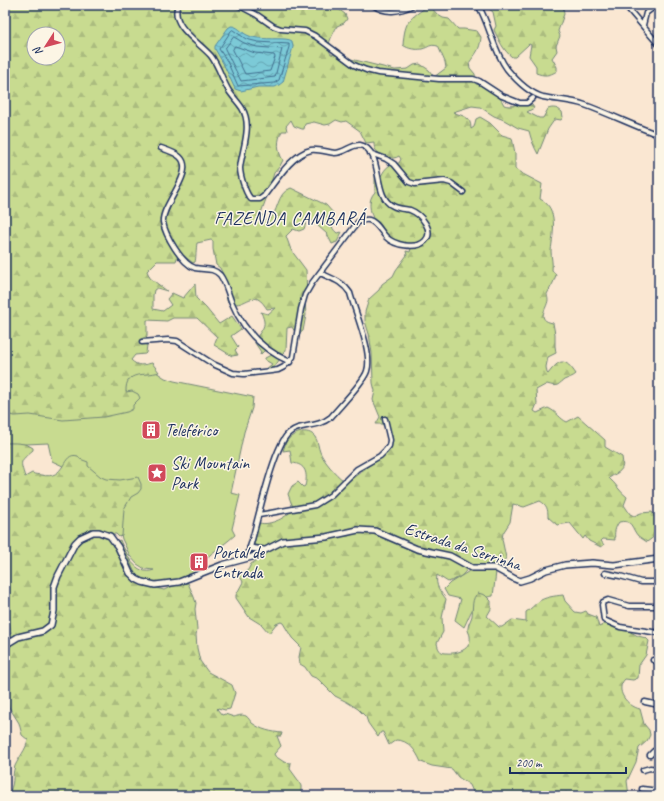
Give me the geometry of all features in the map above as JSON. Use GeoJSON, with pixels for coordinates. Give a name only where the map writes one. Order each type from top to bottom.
{"type":"FeatureCollection","features":[{"type":"Feature","properties":{"kind":"street"},"geometry":{"type":"LineString","coordinates":[[142,342],[161,340],[177,341],[213,364],[233,373],[244,374],[278,370],[290,362],[293,357],[301,309],[305,295],[352,227],[358,222],[368,220],[373,222],[392,242],[402,245],[412,246],[420,244],[425,241],[428,236],[428,229],[425,222],[418,214],[394,207],[384,199],[381,193],[375,163],[370,153],[360,145],[338,153],[319,150],[305,152],[298,156],[282,171],[264,196],[260,199],[251,199],[248,196],[241,178],[240,168],[246,139],[246,116],[229,91],[211,56],[185,31],[180,24],[177,14],[178,5]]}},
{"type":"Feature","properties":{"kind":"street"},"geometry":{"type":"LineString","coordinates":[[238,5],[257,15],[273,26],[281,29],[305,32],[315,36],[354,65],[366,70],[378,73],[440,79],[474,79],[502,96],[520,104],[527,104],[534,98]]}},
{"type":"Feature","properties":{"kind":"street"},"geometry":{"type":"LineString","coordinates":[[373,5],[385,11],[398,11],[413,5]]}},
{"type":"Feature","properties":{"kind":"street"},"geometry":{"type":"LineString","coordinates":[[478,5],[506,68],[516,80],[528,89],[544,97],[585,105],[659,135]]}},
{"type":"Feature","properties":{"kind":"street"},"geometry":{"type":"LineString","coordinates":[[625,5],[659,45]]}},
{"type":"Feature","properties":{"kind":"street"},"geometry":{"type":"LineString","coordinates":[[643,25],[646,13],[657,5]]}},
{"type":"Feature","properties":{"kind":"street"},"geometry":{"type":"LineString","coordinates":[[161,148],[179,156],[183,161],[184,167],[178,185],[164,215],[163,221],[170,240],[183,260],[189,265],[195,268],[210,269],[219,274],[244,327],[268,350],[290,362]]}},
{"type":"Feature","properties":{"kind":"street"},"geometry":{"type":"LineString","coordinates":[[370,153],[386,158],[394,164],[409,182],[415,184],[444,181],[451,183],[462,192]]}},
{"type":"Feature","properties":{"kind":"street"},"geometry":{"type":"LineString","coordinates":[[242,560],[250,550],[258,515],[276,456],[283,440],[287,434],[294,429],[325,422],[331,417],[367,372],[368,355],[350,293],[345,285],[320,273]]}},
{"type":"Feature","properties":{"kind":"street"},"geometry":{"type":"LineString","coordinates":[[258,515],[315,505],[331,495],[357,469],[380,456],[389,446],[390,440],[385,419]]}},
{"type":"Feature","properties":{"kind":"street","name":"Estrada da Serrinha"},"geometry":{"type":"LineString","coordinates":[[5,645],[18,637],[43,631],[50,625],[54,612],[54,587],[75,543],[86,534],[99,532],[110,536],[118,546],[130,573],[136,579],[148,584],[163,585],[179,582],[216,567],[252,558],[283,542],[326,537],[358,530],[369,530],[383,534],[417,549],[450,556],[472,568],[495,568],[515,579],[520,580],[530,578],[546,570],[565,565],[592,563],[614,565],[659,559]]}},
{"type":"Feature","properties":{"kind":"street"},"geometry":{"type":"LineString","coordinates":[[250,550],[265,550]]}},
{"type":"Feature","properties":{"kind":"street"},"geometry":{"type":"LineString","coordinates":[[250,550],[252,558]]}},
{"type":"Feature","properties":{"kind":"street"},"geometry":{"type":"LineString","coordinates":[[605,573],[641,582],[659,582]]}},
{"type":"Feature","properties":{"kind":"street"},"geometry":{"type":"LineString","coordinates":[[659,606],[629,606],[608,600],[603,602],[602,605],[604,620],[620,627],[659,633]]}},
{"type":"Feature","properties":{"kind":"street"},"geometry":{"type":"LineString","coordinates":[[653,660],[659,662]]}},
{"type":"Feature","properties":{"kind":"street"},"geometry":{"type":"LineString","coordinates":[[645,702],[659,705]]}},
{"type":"Feature","properties":{"kind":"street"},"geometry":{"type":"LineString","coordinates":[[650,755],[659,749]]}},
{"type":"Feature","properties":{"kind":"street"},"geometry":{"type":"LineString","coordinates":[[643,770],[650,768],[659,769]]}},
{"type":"Feature","properties":{"kind":"street"},"geometry":{"type":"LineString","coordinates":[[642,789],[659,791]]}},
{"type":"Feature","properties":{"kind":"green space"},"geometry":{"type":"Polygon","coordinates":[[[5,5],[331,5],[334,9],[337,8],[345,14],[347,19],[344,23],[337,26],[332,36],[329,44],[329,51],[331,54],[395,70],[408,69],[414,65],[420,64],[429,70],[434,77],[446,68],[438,46],[435,45],[417,49],[403,45],[405,30],[409,21],[429,5],[438,15],[449,19],[458,29],[477,31],[481,37],[480,45],[469,63],[470,68],[475,74],[476,84],[493,91],[504,105],[513,106],[526,100],[527,105],[532,105],[534,108],[527,112],[539,118],[543,118],[548,109],[552,108],[562,112],[563,117],[561,120],[555,119],[548,129],[538,154],[529,131],[518,128],[480,107],[472,106],[453,112],[468,119],[471,129],[474,127],[476,119],[480,117],[490,123],[502,135],[512,138],[515,153],[515,169],[542,184],[540,199],[550,208],[552,215],[552,270],[556,275],[547,294],[548,300],[543,317],[548,322],[553,323],[556,353],[548,357],[546,367],[548,374],[556,365],[562,362],[569,365],[576,374],[557,385],[547,384],[536,390],[537,404],[534,411],[537,413],[548,408],[567,422],[578,416],[605,440],[605,447],[622,457],[622,468],[609,478],[627,497],[624,505],[630,514],[634,516],[641,513],[652,512],[659,522],[659,533],[647,542],[638,536],[629,523],[624,521],[619,522],[615,530],[615,540],[603,539],[601,541],[604,545],[601,547],[589,541],[585,536],[583,539],[570,523],[557,525],[548,517],[547,508],[540,501],[524,507],[513,504],[510,522],[503,533],[502,539],[506,558],[501,563],[492,568],[478,567],[468,569],[461,576],[448,582],[437,575],[437,585],[446,599],[442,618],[443,632],[437,643],[440,650],[444,653],[459,652],[469,645],[470,635],[468,625],[472,616],[473,601],[478,593],[485,595],[491,601],[491,609],[487,616],[499,627],[502,627],[512,620],[526,622],[526,612],[540,600],[563,595],[565,601],[575,612],[581,613],[586,611],[588,614],[596,617],[599,627],[610,621],[638,636],[646,638],[649,641],[646,655],[639,665],[638,678],[633,680],[625,679],[621,688],[621,693],[627,701],[631,705],[640,709],[644,724],[649,730],[650,735],[647,741],[639,748],[636,762],[627,781],[629,796],[478,796],[473,792],[470,785],[458,777],[452,769],[432,766],[421,762],[412,747],[401,740],[396,740],[389,745],[383,732],[381,732],[378,737],[368,723],[366,717],[358,709],[335,696],[318,679],[311,676],[305,667],[300,664],[299,657],[301,647],[292,638],[283,623],[281,622],[276,624],[269,633],[262,625],[249,617],[236,598],[236,595],[243,582],[241,578],[237,577],[248,570],[251,564],[262,557],[262,551],[250,546],[255,537],[256,529],[260,523],[264,524],[273,522],[287,515],[293,508],[288,494],[292,486],[298,482],[303,487],[305,486],[305,470],[300,465],[292,463],[290,450],[283,451],[286,442],[292,436],[300,432],[308,432],[315,437],[324,459],[333,471],[343,480],[330,491],[335,490],[335,494],[350,480],[377,461],[387,446],[388,437],[385,428],[382,424],[376,424],[380,417],[373,400],[375,391],[373,383],[372,353],[365,321],[365,312],[369,299],[379,290],[382,284],[393,276],[407,255],[406,251],[410,252],[411,248],[399,242],[386,240],[381,227],[374,221],[370,210],[370,202],[372,195],[375,192],[375,174],[381,176],[388,166],[399,163],[401,159],[399,156],[390,158],[377,152],[374,142],[366,143],[360,131],[346,121],[342,122],[336,120],[325,125],[314,122],[305,124],[304,129],[302,129],[294,126],[291,120],[286,126],[287,131],[282,131],[279,138],[278,146],[283,160],[274,173],[261,213],[267,222],[272,217],[283,194],[291,188],[326,205],[334,214],[332,224],[333,229],[337,233],[342,232],[337,242],[332,244],[327,234],[309,218],[304,229],[299,231],[293,229],[286,236],[291,250],[306,270],[306,315],[303,331],[300,333],[295,332],[292,327],[287,328],[286,350],[275,366],[265,370],[272,364],[265,360],[265,358],[273,354],[269,350],[264,351],[260,355],[261,352],[255,343],[264,326],[261,312],[268,314],[275,308],[267,309],[261,301],[254,298],[236,304],[227,301],[226,295],[229,287],[220,268],[216,265],[213,241],[211,240],[197,243],[195,262],[193,263],[179,252],[176,261],[157,261],[147,271],[150,278],[167,291],[157,288],[154,290],[153,309],[163,311],[171,305],[167,299],[172,293],[183,298],[195,284],[196,298],[219,324],[232,316],[241,329],[231,336],[238,347],[235,350],[238,355],[232,356],[214,345],[217,337],[197,318],[173,318],[167,321],[147,320],[147,337],[140,340],[143,344],[149,344],[147,345],[146,353],[135,355],[131,360],[138,365],[152,363],[159,372],[137,375],[129,380],[126,392],[132,391],[138,394],[140,398],[133,405],[133,409],[127,412],[104,417],[63,420],[30,415],[15,416],[5,414],[5,5]]]}},
{"type":"Feature","properties":{"kind":"green space"},"geometry":{"type":"Polygon","coordinates":[[[484,5],[563,5],[564,14],[558,31],[560,36],[556,46],[557,51],[552,58],[557,67],[557,71],[546,75],[536,73],[536,66],[529,56],[531,45],[529,44],[515,57],[512,57],[502,45],[494,30],[496,26],[493,12],[484,5]]]}},
{"type":"Feature","properties":{"kind":"green space","name":"Ski Mountain Park"},"geometry":{"type":"Polygon","coordinates":[[[156,372],[165,378],[174,381],[253,397],[252,408],[244,432],[231,493],[240,495],[232,529],[235,535],[211,554],[200,566],[195,568],[194,573],[191,575],[178,580],[155,582],[146,581],[139,578],[130,567],[118,541],[120,540],[128,557],[137,567],[142,570],[154,570],[145,569],[137,564],[130,556],[122,539],[119,527],[93,480],[52,461],[48,443],[5,445],[5,384],[125,373],[156,372]]]}},
{"type":"Feature","properties":{"kind":"green space"},"geometry":{"type":"Polygon","coordinates":[[[5,443],[23,444],[33,448],[33,450],[22,462],[25,477],[32,473],[49,476],[55,474],[69,458],[78,456],[80,459],[88,462],[88,466],[101,477],[106,479],[120,480],[138,477],[141,484],[141,489],[138,493],[131,497],[124,509],[122,536],[119,537],[116,534],[111,534],[113,539],[124,548],[136,574],[145,585],[164,590],[176,585],[188,583],[196,603],[196,635],[200,661],[208,672],[232,685],[235,693],[230,709],[217,709],[222,715],[225,714],[234,717],[244,715],[252,723],[263,729],[282,733],[281,736],[277,736],[281,746],[274,754],[284,762],[291,763],[290,769],[298,780],[301,786],[301,792],[304,796],[7,796],[11,788],[15,766],[26,747],[28,740],[22,735],[19,723],[5,703],[5,637],[11,633],[5,604],[5,443]]]}},
{"type":"Feature","properties":{"kind":"green space"},"geometry":{"type":"Polygon","coordinates":[[[489,569],[496,572],[493,596],[482,599],[474,606],[464,627],[455,620],[461,599],[448,596],[444,589],[450,583],[471,570],[489,569]]]}},
{"type":"Feature","properties":{"kind":"water"},"geometry":{"type":"Polygon","coordinates":[[[231,26],[236,27],[247,35],[254,37],[263,39],[286,39],[292,41],[293,47],[283,82],[275,87],[258,87],[241,91],[235,89],[215,49],[215,46],[231,26]]]}},
{"type":"Feature","properties":{"kind":"place","name":"Teleférico"},"geometry":{"type":"Point","coordinates":[151,430]}},
{"type":"Feature","properties":{"kind":"place","name":"Ski Mountain Park"},"geometry":{"type":"Point","coordinates":[157,473]}},
{"type":"Feature","properties":{"kind":"place","name":"Portal de Entrada"},"geometry":{"type":"Point","coordinates":[199,562]}},
{"type":"Feature","properties":{"kind":"district","name":"FAZENDA CAMBARÁ"},"geometry":{"type":"Point","coordinates":[290,218]}}]}
